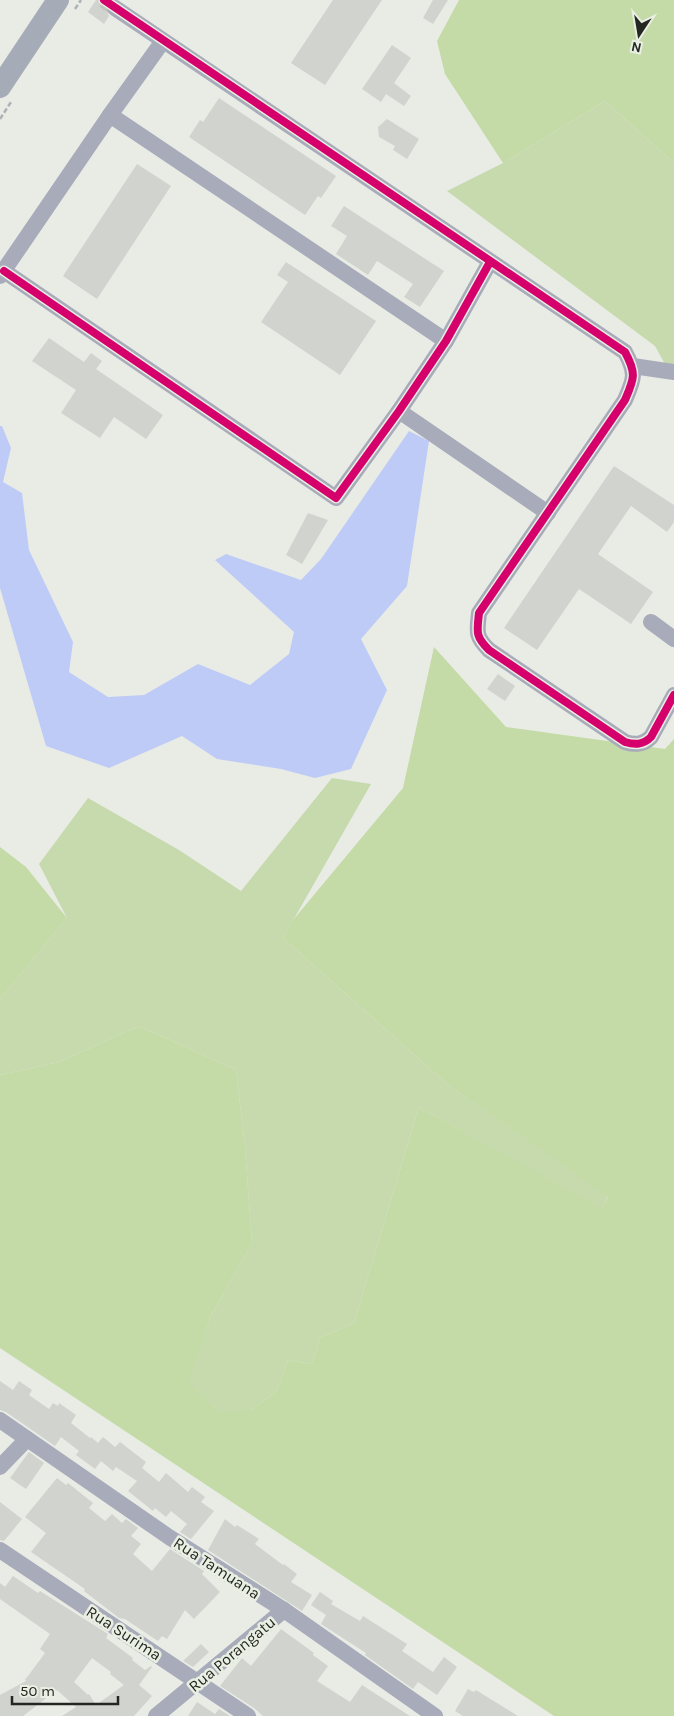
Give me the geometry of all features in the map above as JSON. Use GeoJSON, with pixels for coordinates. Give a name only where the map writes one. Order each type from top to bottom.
{"type":"FeatureCollection","features":[{"type":"Feature","properties":{"kind":"street"},"geometry":{"type":"LineString","coordinates":[[0,87],[58,0]]}},
{"type":"Feature","properties":{"kind":"street"},"geometry":{"type":"LineString","coordinates":[[115,8],[625,352],[633,366],[633,382],[624,400],[479,613],[477,627],[479,639],[490,650],[625,742],[635,745],[646,742],[651,737],[674,695]]}},
{"type":"Feature","properties":{"kind":"street"},"geometry":{"type":"LineString","coordinates":[[163,41],[110,115],[2,274],[336,498],[399,411],[446,341],[490,262]]}},
{"type":"Feature","properties":{"kind":"street"},"geometry":{"type":"LineString","coordinates":[[110,115],[446,341]]}},
{"type":"Feature","properties":{"kind":"street"},"geometry":{"type":"LineString","coordinates":[[633,366],[674,372]]}},
{"type":"Feature","properties":{"kind":"street"},"geometry":{"type":"LineString","coordinates":[[399,411],[548,513]]}},
{"type":"Feature","properties":{"kind":"street"},"geometry":{"type":"LineString","coordinates":[[651,622],[674,638]]}},
{"type":"Feature","properties":{"kind":"street","name":"Rua Tamuana"},"geometry":{"type":"LineString","coordinates":[[0,1420],[169,1537],[284,1610],[435,1716]]}},
{"type":"Feature","properties":{"kind":"street"},"geometry":{"type":"LineString","coordinates":[[0,1467],[27,1439]]}},
{"type":"Feature","properties":{"kind":"street","name":"Rua Surima"},"geometry":{"type":"LineString","coordinates":[[0,1550],[248,1716]]}},
{"type":"Feature","properties":{"kind":"street","name":"Rua Porangatu"},"geometry":{"type":"LineString","coordinates":[[156,1716],[284,1610]]}},
{"type":"Feature","properties":{"kind":"green space"},"geometry":{"type":"Polygon","coordinates":[[[459,0],[674,0],[674,163],[605,101],[503,163],[445,74],[437,41],[459,0]]]}},
{"type":"Feature","properties":{"kind":"green space"},"geometry":{"type":"Polygon","coordinates":[[[605,101],[674,163],[674,367],[666,366],[655,346],[447,191],[503,163],[605,101]]]}},
{"type":"Feature","properties":{"kind":"green space"},"geometry":{"type":"Polygon","coordinates":[[[434,647],[506,727],[665,749],[674,739],[674,1716],[554,1716],[0,1348],[0,1075],[59,1062],[139,1026],[236,1070],[245,1147],[252,1243],[210,1317],[189,1383],[218,1411],[250,1411],[277,1391],[288,1360],[312,1364],[320,1338],[354,1323],[419,1107],[602,1208],[608,1197],[447,1084],[283,938],[293,920],[403,788],[434,647]]]}},
{"type":"Feature","properties":{"kind":"green space"},"geometry":{"type":"Polygon","coordinates":[[[332,778],[371,784],[283,938],[447,1084],[608,1196],[602,1209],[419,1107],[354,1323],[320,1338],[312,1364],[288,1360],[277,1391],[250,1411],[218,1411],[188,1383],[210,1317],[252,1243],[245,1147],[236,1070],[139,1026],[59,1062],[0,1075],[0,999],[67,918],[39,864],[88,798],[179,850],[241,891],[332,778]]]}},
{"type":"Feature","properties":{"kind":"green space"},"geometry":{"type":"Polygon","coordinates":[[[0,847],[26,867],[67,918],[0,999],[0,847]]]}},
{"type":"Feature","properties":{"kind":"water"},"geometry":{"type":"Polygon","coordinates":[[[0,426],[2,426],[11,448],[3,482],[22,493],[29,550],[73,642],[69,672],[108,697],[144,695],[198,664],[250,685],[289,654],[294,632],[215,560],[226,554],[301,580],[321,559],[409,431],[429,441],[407,586],[361,639],[387,690],[351,769],[315,778],[281,769],[217,759],[182,736],[109,768],[46,746],[0,588],[0,426]]]}},
{"type":"Feature","properties":{"kind":"building"},"geometry":{"type":"Polygon","coordinates":[[[96,0],[109,0],[105,8],[109,16],[104,24],[88,12],[96,0]]]}},
{"type":"Feature","properties":{"kind":"building"},"geometry":{"type":"Polygon","coordinates":[[[333,0],[382,0],[325,85],[291,63],[333,0]]]}},
{"type":"Feature","properties":{"kind":"building"},"geometry":{"type":"Polygon","coordinates":[[[433,0],[448,0],[433,24],[423,18],[433,0]]]}},
{"type":"Feature","properties":{"kind":"building"},"geometry":{"type":"Polygon","coordinates":[[[392,45],[411,58],[394,83],[411,96],[404,106],[386,94],[381,102],[362,89],[392,45]]]}},
{"type":"Feature","properties":{"kind":"building"},"geometry":{"type":"Polygon","coordinates":[[[219,98],[336,176],[321,198],[318,196],[305,215],[189,137],[200,120],[203,122],[219,98]]]}},
{"type":"Feature","properties":{"kind":"building"},"geometry":{"type":"Polygon","coordinates":[[[387,119],[419,139],[407,159],[393,150],[395,146],[379,137],[378,127],[387,119]]]}},
{"type":"Feature","properties":{"kind":"building"},"geometry":{"type":"Polygon","coordinates":[[[137,164],[171,186],[97,299],[63,276],[137,164]]]}},
{"type":"Feature","properties":{"kind":"building"},"geometry":{"type":"Polygon","coordinates":[[[344,206],[444,271],[420,307],[404,297],[413,284],[377,261],[368,275],[336,254],[347,236],[331,226],[344,206]]]}},
{"type":"Feature","properties":{"kind":"building"},"geometry":{"type":"Polygon","coordinates":[[[286,262],[376,321],[340,375],[261,322],[288,282],[277,275],[286,262]]]}},
{"type":"Feature","properties":{"kind":"building"},"geometry":{"type":"Polygon","coordinates":[[[49,338],[84,362],[91,353],[102,361],[96,369],[163,415],[146,439],[114,417],[100,438],[61,413],[76,390],[32,361],[49,338]]]}},
{"type":"Feature","properties":{"kind":"building"},"geometry":{"type":"Polygon","coordinates":[[[614,466],[674,505],[674,522],[667,532],[631,506],[598,554],[653,592],[631,624],[579,589],[537,650],[504,628],[614,466]]]}},
{"type":"Feature","properties":{"kind":"building"},"geometry":{"type":"Polygon","coordinates":[[[308,513],[328,520],[302,564],[286,555],[308,513]]]}},
{"type":"Feature","properties":{"kind":"building"},"geometry":{"type":"Polygon","coordinates":[[[498,674],[515,686],[505,701],[487,689],[498,674]]]}},
{"type":"Feature","properties":{"kind":"building"},"geometry":{"type":"Polygon","coordinates":[[[0,1381],[13,1390],[19,1381],[32,1390],[29,1395],[49,1409],[53,1403],[58,1406],[59,1403],[76,1415],[71,1423],[90,1438],[98,1443],[103,1437],[115,1447],[120,1442],[146,1462],[142,1468],[159,1482],[166,1473],[188,1492],[192,1487],[205,1497],[201,1502],[214,1511],[191,1539],[180,1532],[187,1524],[171,1511],[166,1517],[155,1508],[153,1511],[128,1491],[137,1481],[116,1467],[113,1471],[101,1461],[95,1469],[76,1455],[79,1451],[61,1437],[55,1446],[6,1412],[0,1410],[0,1381]]]}},
{"type":"Feature","properties":{"kind":"building"},"geometry":{"type":"Polygon","coordinates":[[[29,1452],[44,1463],[26,1489],[10,1478],[29,1452]]]}},
{"type":"Feature","properties":{"kind":"building"},"geometry":{"type":"Polygon","coordinates":[[[57,1478],[66,1485],[68,1483],[93,1503],[89,1508],[105,1521],[112,1514],[122,1523],[126,1519],[138,1528],[131,1536],[141,1544],[133,1554],[152,1571],[170,1549],[204,1571],[202,1574],[220,1592],[194,1619],[185,1610],[167,1639],[162,1636],[158,1641],[125,1619],[119,1618],[84,1591],[85,1589],[31,1552],[46,1533],[25,1517],[57,1478]]]}},
{"type":"Feature","properties":{"kind":"building"},"geometry":{"type":"Polygon","coordinates":[[[0,1502],[22,1519],[4,1541],[0,1540],[0,1502]]]}},
{"type":"Feature","properties":{"kind":"building"},"geometry":{"type":"Polygon","coordinates":[[[225,1519],[235,1527],[237,1525],[259,1539],[255,1544],[297,1574],[291,1582],[312,1595],[302,1611],[208,1550],[225,1519]]]}},
{"type":"Feature","properties":{"kind":"building"},"geometry":{"type":"Polygon","coordinates":[[[13,1576],[108,1634],[106,1638],[133,1658],[132,1660],[145,1670],[152,1667],[139,1685],[152,1696],[134,1716],[62,1716],[76,1707],[57,1690],[23,1716],[0,1716],[0,1695],[26,1681],[25,1679],[45,1653],[40,1649],[50,1634],[0,1599],[0,1583],[5,1587],[13,1576]],[[92,1658],[74,1682],[89,1694],[96,1705],[124,1685],[110,1674],[111,1672],[92,1658]]]}},
{"type":"Feature","properties":{"kind":"building"},"geometry":{"type":"Polygon","coordinates":[[[320,1592],[333,1601],[331,1604],[360,1621],[363,1616],[407,1644],[402,1651],[433,1672],[444,1657],[457,1667],[437,1695],[418,1682],[413,1689],[365,1655],[366,1653],[321,1624],[326,1615],[311,1605],[320,1592]]]}},
{"type":"Feature","properties":{"kind":"building"},"geometry":{"type":"Polygon","coordinates":[[[281,1629],[314,1653],[313,1655],[328,1666],[317,1681],[350,1702],[362,1685],[410,1716],[263,1716],[220,1686],[242,1658],[251,1666],[281,1629]]]}},
{"type":"Feature","properties":{"kind":"building"},"geometry":{"type":"Polygon","coordinates":[[[201,1644],[209,1652],[193,1667],[183,1661],[201,1644]]]}},
{"type":"Feature","properties":{"kind":"building"},"geometry":{"type":"Polygon","coordinates":[[[468,1689],[474,1692],[476,1690],[518,1716],[463,1716],[455,1711],[468,1689]]]}},
{"type":"Feature","properties":{"kind":"building"},"geometry":{"type":"Polygon","coordinates":[[[197,1702],[215,1714],[219,1709],[230,1716],[188,1716],[197,1702]]]}},
{"type":"Feature","properties":{"kind":"tunnel"},"geometry":{"type":"LineString","coordinates":[[104,0],[115,8]]}},
{"type":"Feature","properties":{"kind":"cycle path"},"geometry":{"type":"LineString","coordinates":[[104,0],[625,352],[633,371],[632,381],[625,400],[479,613],[478,633],[481,641],[489,650],[625,742],[639,744],[651,737],[674,695]]}},
{"type":"Feature","properties":{"kind":"cycle path"},"geometry":{"type":"LineString","coordinates":[[4,271],[336,498],[399,411],[446,341],[490,262]]}}]}
